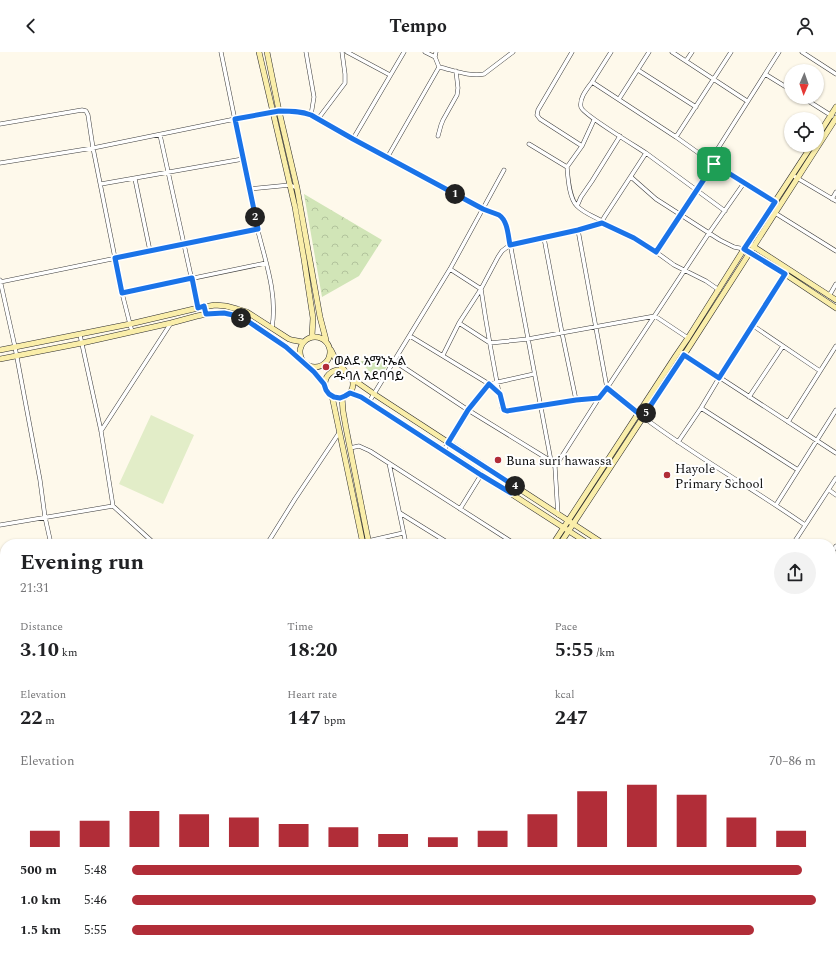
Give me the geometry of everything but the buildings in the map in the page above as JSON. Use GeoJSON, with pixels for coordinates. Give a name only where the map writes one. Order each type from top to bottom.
{"type":"FeatureCollection","features":[{"type":"Feature","properties":{"kind":"main road"},"geometry":{"type":"LineString","coordinates":[[259,52],[295,207],[313,318],[312,336]]}},
{"type":"Feature","properties":{"kind":"main road"},"geometry":{"type":"LineString","coordinates":[[0,359],[82,343],[206,314],[224,313],[242,318],[286,347],[314,372],[332,396],[340,398],[350,393],[353,383],[349,374],[335,358],[326,340],[320,317],[297,188],[267,52]]}},
{"type":"Feature","properties":{"kind":"main road"},"geometry":{"type":"LineString","coordinates":[[751,245],[775,202],[795,177],[835,118],[836,107]]}},
{"type":"Feature","properties":{"kind":"main road"},"geometry":{"type":"LineString","coordinates":[[824,130],[835,118]]}},
{"type":"Feature","properties":{"kind":"main road"},"geometry":{"type":"LineString","coordinates":[[641,415],[679,351],[751,245],[775,213],[808,152]]}},
{"type":"Feature","properties":{"kind":"main road"},"geometry":{"type":"LineString","coordinates":[[751,245],[836,300]]}},
{"type":"Feature","properties":{"kind":"main road"},"geometry":{"type":"LineString","coordinates":[[747,251],[836,308]]}},
{"type":"Feature","properties":{"kind":"main road"},"geometry":{"type":"LineString","coordinates":[[562,539],[570,522],[641,415],[684,355],[747,251]]}},
{"type":"Feature","properties":{"kind":"main road"},"geometry":{"type":"LineString","coordinates":[[0,350],[80,335],[204,306],[214,305],[237,308],[292,340],[303,342]]}},
{"type":"Feature","properties":{"kind":"main road"},"geometry":{"type":"LineString","coordinates":[[204,306],[206,314]]}},
{"type":"Feature","properties":{"kind":"main road"},"geometry":{"type":"LineString","coordinates":[[302,361],[299,350],[303,342],[312,336],[321,337],[326,340]]}},
{"type":"Feature","properties":{"kind":"main road"},"geometry":{"type":"LineString","coordinates":[[307,365],[319,367],[324,365],[328,361],[331,350]]}},
{"type":"Feature","properties":{"kind":"main road"},"geometry":{"type":"LineString","coordinates":[[324,384],[328,374],[333,371],[345,371]]}},
{"type":"Feature","properties":{"kind":"main road"},"geometry":{"type":"LineString","coordinates":[[351,378],[596,539]]}},
{"type":"Feature","properties":{"kind":"main road"},"geometry":{"type":"LineString","coordinates":[[350,393],[370,402],[581,539]]}},
{"type":"Feature","properties":{"kind":"main road"},"geometry":{"type":"LineString","coordinates":[[332,396],[362,539]]}},
{"type":"Feature","properties":{"kind":"main road"},"geometry":{"type":"LineString","coordinates":[[342,397],[343,411],[367,539]]}},
{"type":"Feature","properties":{"kind":"main road"},"geometry":{"type":"LineString","coordinates":[[511,493],[516,487]]}},
{"type":"Feature","properties":{"kind":"main road"},"geometry":{"type":"LineString","coordinates":[[557,539],[566,529]]}},
{"type":"Feature","properties":{"kind":"street"},"geometry":{"type":"LineString","coordinates":[[221,52],[274,302],[274,318],[272,328]]}},
{"type":"Feature","properties":{"kind":"street"},"geometry":{"type":"LineString","coordinates":[[306,52],[314,97],[311,115]]}},
{"type":"Feature","properties":{"kind":"street"},"geometry":{"type":"LineString","coordinates":[[318,119],[345,82],[342,52]]}},
{"type":"Feature","properties":{"kind":"street"},"geometry":{"type":"LineString","coordinates":[[347,52],[390,75]]}},
{"type":"Feature","properties":{"kind":"street"},"geometry":{"type":"LineString","coordinates":[[353,139],[404,52]]}},
{"type":"Feature","properties":{"kind":"street"},"geometry":{"type":"LineString","coordinates":[[425,52],[435,57]]}},
{"type":"Feature","properties":{"kind":"street"},"geometry":{"type":"LineString","coordinates":[[436,52],[435,57],[439,67]]}},
{"type":"Feature","properties":{"kind":"street"},"geometry":{"type":"LineString","coordinates":[[439,67],[470,74],[484,74],[513,52]]}},
{"type":"Feature","properties":{"kind":"street"},"geometry":{"type":"LineString","coordinates":[[572,52],[538,110],[537,115],[540,119],[582,146]]}},
{"type":"Feature","properties":{"kind":"street"},"geometry":{"type":"LineString","coordinates":[[611,52],[583,94],[581,107],[583,111],[594,120],[646,153],[725,211]]}},
{"type":"Feature","properties":{"kind":"street"},"geometry":{"type":"LineString","coordinates":[[619,99],[649,52]]}},
{"type":"Feature","properties":{"kind":"street"},"geometry":{"type":"LineString","coordinates":[[672,52],[747,101]]}},
{"type":"Feature","properties":{"kind":"street"},"geometry":{"type":"LineString","coordinates":[[686,61],[692,52]]}},
{"type":"Feature","properties":{"kind":"street"},"geometry":{"type":"LineString","coordinates":[[676,137],[731,52]]}},
{"type":"Feature","properties":{"kind":"street"},"geometry":{"type":"LineString","coordinates":[[710,160],[779,52]]}},
{"type":"Feature","properties":{"kind":"street"},"geometry":{"type":"LineString","coordinates":[[802,52],[836,74]]}},
{"type":"Feature","properties":{"kind":"street"},"geometry":{"type":"LineString","coordinates":[[387,158],[439,67]]}},
{"type":"Feature","properties":{"kind":"street"},"geometry":{"type":"LineString","coordinates":[[638,70],[696,107]]}},
{"type":"Feature","properties":{"kind":"street"},"geometry":{"type":"LineString","coordinates":[[438,136],[440,125],[457,95],[458,88],[456,71]]}},
{"type":"Feature","properties":{"kind":"street"},"geometry":{"type":"LineString","coordinates":[[765,74],[784,86]]}},
{"type":"Feature","properties":{"kind":"street"},"geometry":{"type":"LineString","coordinates":[[592,82],[676,137],[714,164],[775,202]]}},
{"type":"Feature","properties":{"kind":"street"},"geometry":{"type":"LineString","coordinates":[[813,104],[835,118]]}},
{"type":"Feature","properties":{"kind":"street"},"geometry":{"type":"LineString","coordinates":[[0,124],[82,110],[86,111],[122,293],[132,332]]}},
{"type":"Feature","properties":{"kind":"street"},"geometry":{"type":"LineString","coordinates":[[0,163],[93,148],[272,112],[297,112],[311,115],[387,158],[483,209],[500,216],[507,227],[551,461],[555,467],[558,515]]}},
{"type":"Feature","properties":{"kind":"street"},"geometry":{"type":"LineString","coordinates":[[594,120],[582,146],[567,167],[571,194],[577,206],[602,222],[634,238],[674,265],[706,281],[720,290]]}},
{"type":"Feature","properties":{"kind":"street"},"geometry":{"type":"LineString","coordinates":[[160,135],[198,308]]}},
{"type":"Feature","properties":{"kind":"street"},"geometry":{"type":"LineString","coordinates":[[577,206],[581,197],[620,136]]}},
{"type":"Feature","properties":{"kind":"street"},"geometry":{"type":"LineString","coordinates":[[530,144],[567,167]]}},
{"type":"Feature","properties":{"kind":"street"},"geometry":{"type":"LineString","coordinates":[[443,355],[459,323],[481,289],[502,251],[510,245],[578,230],[602,222],[646,153]]}},
{"type":"Feature","properties":{"kind":"street"},"geometry":{"type":"LineString","coordinates":[[101,184],[243,159]]}},
{"type":"Feature","properties":{"kind":"street"},"geometry":{"type":"LineString","coordinates":[[656,252],[714,164]]}},
{"type":"Feature","properties":{"kind":"street"},"geometry":{"type":"LineString","coordinates":[[370,402],[450,269],[504,170]]}},
{"type":"Feature","properties":{"kind":"street"},"geometry":{"type":"LineString","coordinates":[[631,176],[656,199],[720,240],[734,247],[747,251]]}},
{"type":"Feature","properties":{"kind":"street"},"geometry":{"type":"LineString","coordinates":[[795,177],[836,201]]}},
{"type":"Feature","properties":{"kind":"street"},"geometry":{"type":"LineString","coordinates":[[135,179],[150,251]]}},
{"type":"Feature","properties":{"kind":"street"},"geometry":{"type":"LineString","coordinates":[[555,467],[599,398],[744,183]]}},
{"type":"Feature","properties":{"kind":"street"},"geometry":{"type":"LineString","coordinates":[[249,189],[290,184],[297,188]]}},
{"type":"Feature","properties":{"kind":"street"},"geometry":{"type":"LineString","coordinates":[[832,198],[836,192]]}},
{"type":"Feature","properties":{"kind":"street"},"geometry":{"type":"LineString","coordinates":[[775,213],[836,251]]}},
{"type":"Feature","properties":{"kind":"street"},"geometry":{"type":"LineString","coordinates":[[50,539],[15,347],[0,281],[258,229]]}},
{"type":"Feature","properties":{"kind":"street"},"geometry":{"type":"LineString","coordinates":[[578,230],[607,388],[678,442],[805,525]]}},
{"type":"Feature","properties":{"kind":"street"},"geometry":{"type":"LineString","coordinates":[[544,238],[576,400]]}},
{"type":"Feature","properties":{"kind":"street"},"geometry":{"type":"LineString","coordinates":[[122,293],[266,263]]}},
{"type":"Feature","properties":{"kind":"street"},"geometry":{"type":"LineString","coordinates":[[450,269],[481,289],[497,382],[504,410],[510,411],[576,400],[599,398]]}},
{"type":"Feature","properties":{"kind":"street"},"geometry":{"type":"LineString","coordinates":[[678,442],[785,274]]}},
{"type":"Feature","properties":{"kind":"street"},"geometry":{"type":"LineString","coordinates":[[829,296],[836,284]]}},
{"type":"Feature","properties":{"kind":"street"},"geometry":{"type":"LineString","coordinates":[[459,323],[490,343],[528,339],[654,316],[688,338]]}},
{"type":"Feature","properties":{"kind":"street"},"geometry":{"type":"LineString","coordinates":[[101,431],[171,323]]}},
{"type":"Feature","properties":{"kind":"street"},"geometry":{"type":"LineString","coordinates":[[752,325],[820,370]]}},
{"type":"Feature","properties":{"kind":"street"},"geometry":{"type":"LineString","coordinates":[[80,335],[101,431],[113,506],[149,539]]}},
{"type":"Feature","properties":{"kind":"street"},"geometry":{"type":"LineString","coordinates":[[410,336],[489,384],[500,394]]}},
{"type":"Feature","properties":{"kind":"street"},"geometry":{"type":"LineString","coordinates":[[749,397],[783,346]]}},
{"type":"Feature","properties":{"kind":"street"},"geometry":{"type":"LineString","coordinates":[[788,422],[836,346]]}},
{"type":"Feature","properties":{"kind":"street"},"geometry":{"type":"LineString","coordinates":[[679,351],[836,453]]}},
{"type":"Feature","properties":{"kind":"street"},"geometry":{"type":"LineString","coordinates":[[394,361],[468,410],[551,461]]}},
{"type":"Feature","properties":{"kind":"street"},"geometry":{"type":"LineString","coordinates":[[444,450],[468,410],[489,384],[534,374]]}},
{"type":"Feature","properties":{"kind":"street"},"geometry":{"type":"LineString","coordinates":[[701,408],[798,470]]}},
{"type":"Feature","properties":{"kind":"street"},"geometry":{"type":"LineString","coordinates":[[776,505],[836,410]]}},
{"type":"Feature","properties":{"kind":"street"},"geometry":{"type":"LineString","coordinates":[[271,539],[295,499],[339,433]]}},
{"type":"Feature","properties":{"kind":"street"},"geometry":{"type":"LineString","coordinates":[[350,448],[359,446],[370,451],[508,539]]}},
{"type":"Feature","properties":{"kind":"street"},"geometry":{"type":"LineString","coordinates":[[389,463],[405,539]]}},
{"type":"Feature","properties":{"kind":"street"},"geometry":{"type":"LineString","coordinates":[[460,509],[481,475]]}},
{"type":"Feature","properties":{"kind":"street"},"geometry":{"type":"LineString","coordinates":[[796,539],[836,478]]}},
{"type":"Feature","properties":{"kind":"street"},"geometry":{"type":"LineString","coordinates":[[829,490],[836,495]]}},
{"type":"Feature","properties":{"kind":"street"},"geometry":{"type":"LineString","coordinates":[[0,525],[113,506]]}},
{"type":"Feature","properties":{"kind":"street"},"geometry":{"type":"LineString","coordinates":[[400,513],[442,539]]}},
{"type":"Feature","properties":{"kind":"street"},"geometry":{"type":"LineString","coordinates":[[380,539],[403,533]]}},
{"type":"Feature","properties":{"kind":"green space"},"geometry":{"type":"Polygon","coordinates":[[[304,194],[382,240],[359,276],[322,297],[304,194]]]}},
{"type":"Feature","properties":{"kind":"green space"},"geometry":{"type":"Polygon","coordinates":[[[360,361],[391,361],[377,380],[360,361]]]}},
{"type":"Feature","properties":{"kind":"green space"},"geometry":{"type":"Polygon","coordinates":[[[151,415],[194,435],[163,504],[119,484],[151,415]]]}},
{"type":"Feature","properties":{"kind":"place","name":"ወልደ አማኑኤል ዱባለ አደባባይ"},"geometry":{"type":"Point","coordinates":[326,367]}},
{"type":"Feature","properties":{"kind":"place","name":"Buna suri hawassa"},"geometry":{"type":"Point","coordinates":[498,460]}},
{"type":"Feature","properties":{"kind":"place","name":"Hayole Primary School"},"geometry":{"type":"Point","coordinates":[667,475]}},
{"type":"Feature","properties":{"kind":"route"},"geometry":{"type":"LineString","coordinates":[[279,111],[305,113],[311,115],[387,158],[483,209],[500,216],[507,227],[510,245],[578,230],[602,223],[634,238],[656,252],[714,164],[775,202],[744,249],[785,274],[719,378],[684,355],[643,417],[607,388],[599,398],[576,400],[507,411],[502,408],[500,394],[489,384],[468,410],[448,443],[516,487],[511,493],[361,397],[350,393],[340,398],[332,396],[326,390],[319,377],[286,347],[249,322],[242,318],[224,313],[206,314],[204,306],[198,308],[192,278],[122,293],[115,258],[258,229],[235,119],[279,111]]}}]}
